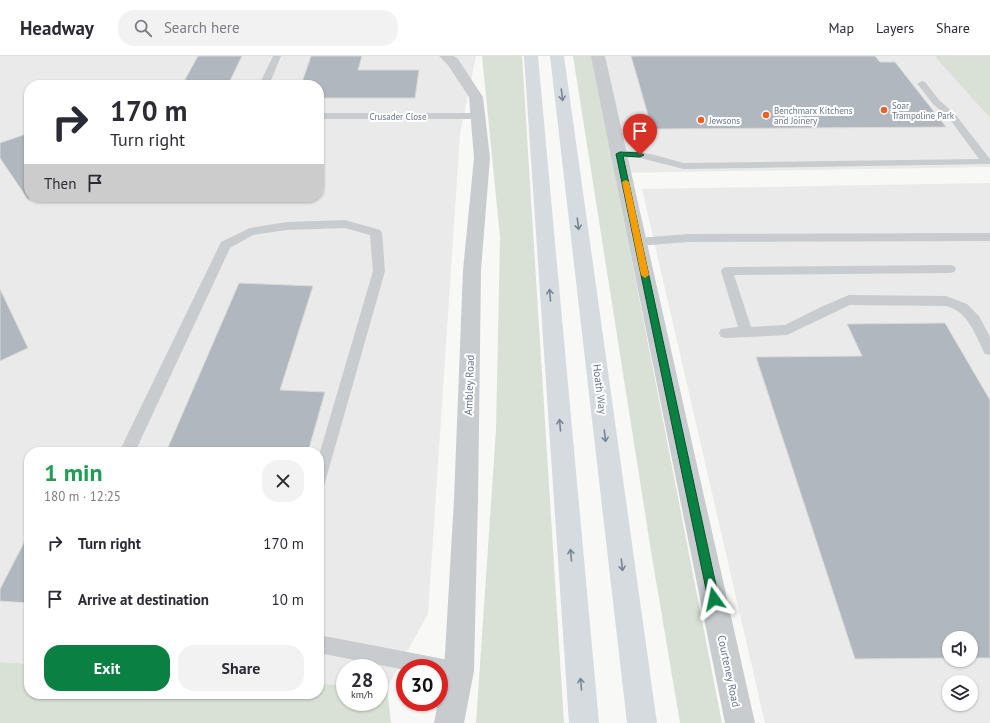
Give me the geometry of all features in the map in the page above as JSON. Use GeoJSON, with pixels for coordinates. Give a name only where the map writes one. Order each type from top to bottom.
{"type":"FeatureCollection","features":[{"type":"Feature","properties":{"kind":"main road"},"geometry":{"type":"LineString","coordinates":[[531,56],[584,723]]}},
{"type":"Feature","properties":{"kind":"main road","name":"Hoath Way"},"geometry":{"type":"LineString","coordinates":[[557,56],[642,723]]}},
{"type":"Feature","properties":{"kind":"street","name":"Ambley Road"},"geometry":{"type":"LineString","coordinates":[[446,56],[453,62],[476,97],[482,158],[472,270],[466,499],[459,671],[449,723]]}},
{"type":"Feature","properties":{"kind":"street","name":"Courteney Road"},"geometry":{"type":"LineString","coordinates":[[598,56],[740,723]]}},
{"type":"Feature","properties":{"kind":"lane"},"geometry":{"type":"LineString","coordinates":[[266,80],[276,56]]}},
{"type":"Feature","properties":{"kind":"lane"},"geometry":{"type":"LineString","coordinates":[[620,154],[640,155],[684,166],[987,162],[952,116],[936,102],[922,84]]}},
{"type":"Feature","properties":{"kind":"lane","name":"Crusader Close"},"geometry":{"type":"LineString","coordinates":[[324,116],[478,116]]}},
{"type":"Feature","properties":{"kind":"lane"},"geometry":{"type":"LineString","coordinates":[[128,447],[225,245],[250,232],[287,226],[345,224],[376,233],[379,272],[324,464]]}},
{"type":"Feature","properties":{"kind":"lane"},"geometry":{"type":"LineString","coordinates":[[638,242],[688,238],[990,237]]}},
{"type":"Feature","properties":{"kind":"lane"},"geometry":{"type":"LineString","coordinates":[[746,332],[727,271],[950,269]]}},
{"type":"Feature","properties":{"kind":"lane"},"geometry":{"type":"LineString","coordinates":[[726,333],[787,330],[827,309],[849,300],[946,301],[957,303],[968,310],[976,322],[990,350]]}},
{"type":"Feature","properties":{"kind":"lane"},"geometry":{"type":"LineString","coordinates":[[324,645],[459,671]]}},
{"type":"Feature","properties":{"kind":"shaded area"},"geometry":{"type":"Polygon","coordinates":[[[0,56],[476,56],[460,134],[428,614],[403,659],[396,659],[396,672],[388,686],[388,659],[336,659],[336,685],[324,684],[324,447],[24,447],[24,664],[0,662],[0,56]]]}},
{"type":"Feature","properties":{"kind":"shaded area"},"geometry":{"type":"Polygon","coordinates":[[[482,56],[522,56],[564,723],[476,723],[496,430],[500,237],[482,56]]]}},
{"type":"Feature","properties":{"kind":"shaded area"},"geometry":{"type":"Polygon","coordinates":[[[573,56],[592,56],[722,723],[680,723],[651,551],[573,56]]]}},
{"type":"Feature","properties":{"kind":"shaded area"},"geometry":{"type":"Polygon","coordinates":[[[592,56],[935,56],[990,118],[990,167],[614,173],[592,56]]]}},
{"type":"Feature","properties":{"kind":"shaded area"},"geometry":{"type":"Polygon","coordinates":[[[935,56],[990,56],[990,118],[937,59],[935,56]]]}},
{"type":"Feature","properties":{"kind":"shaded area"},"geometry":{"type":"Polygon","coordinates":[[[990,183],[990,723],[765,723],[642,189],[990,183]]]}},
{"type":"Feature","properties":{"kind":"shaded area"},"geometry":{"type":"Polygon","coordinates":[[[0,662],[24,664],[24,699],[324,699],[324,684],[336,685],[336,711],[388,711],[388,697],[391,723],[0,723],[0,662]]]}},
{"type":"Feature","properties":{"kind":"building"},"geometry":{"type":"Polygon","coordinates":[[[198,56],[242,56],[230,80],[185,80],[198,56]]]}},
{"type":"Feature","properties":{"kind":"building"},"geometry":{"type":"Polygon","coordinates":[[[311,56],[362,56],[358,70],[419,70],[415,98],[324,98],[324,80],[303,80],[311,56]]]}},
{"type":"Feature","properties":{"kind":"building"},"geometry":{"type":"Polygon","coordinates":[[[631,56],[875,56],[880,62],[895,62],[946,127],[652,129],[631,56]]]}},
{"type":"Feature","properties":{"kind":"building"},"geometry":{"type":"Polygon","coordinates":[[[24,135],[24,194],[0,158],[0,143],[24,135]]]}},
{"type":"Feature","properties":{"kind":"building"},"geometry":{"type":"Polygon","coordinates":[[[239,283],[313,286],[280,390],[325,392],[309,447],[168,447],[239,283]]]}},
{"type":"Feature","properties":{"kind":"building"},"geometry":{"type":"Polygon","coordinates":[[[0,289],[28,348],[0,361],[0,289]]]}},
{"type":"Feature","properties":{"kind":"building"},"geometry":{"type":"Polygon","coordinates":[[[945,323],[990,400],[990,658],[978,658],[978,631],[942,631],[942,658],[855,659],[756,357],[862,356],[847,324],[945,323]]]}},
{"type":"Feature","properties":{"kind":"building"},"geometry":{"type":"Polygon","coordinates":[[[24,543],[24,603],[0,601],[0,589],[24,543]]]}},
{"type":"Feature","properties":{"kind":"slow traffic"},"geometry":{"type":"LineString","coordinates":[[626,182],[645,275]]}},
{"type":"Feature","properties":{"kind":"place","name":"Soar Trampoline Park"},"geometry":{"type":"Point","coordinates":[884,110]}},
{"type":"Feature","properties":{"kind":"place","name":"Benchmarx Kitchens and Joinery"},"geometry":{"type":"Point","coordinates":[766,115]}},
{"type":"Feature","properties":{"kind":"place","name":"Jewsons"},"geometry":{"type":"Point","coordinates":[701,120]}},
{"type":"Feature","properties":{"kind":"route"},"geometry":{"type":"LineString","coordinates":[[640,155],[620,154],[714,599]]}}]}
